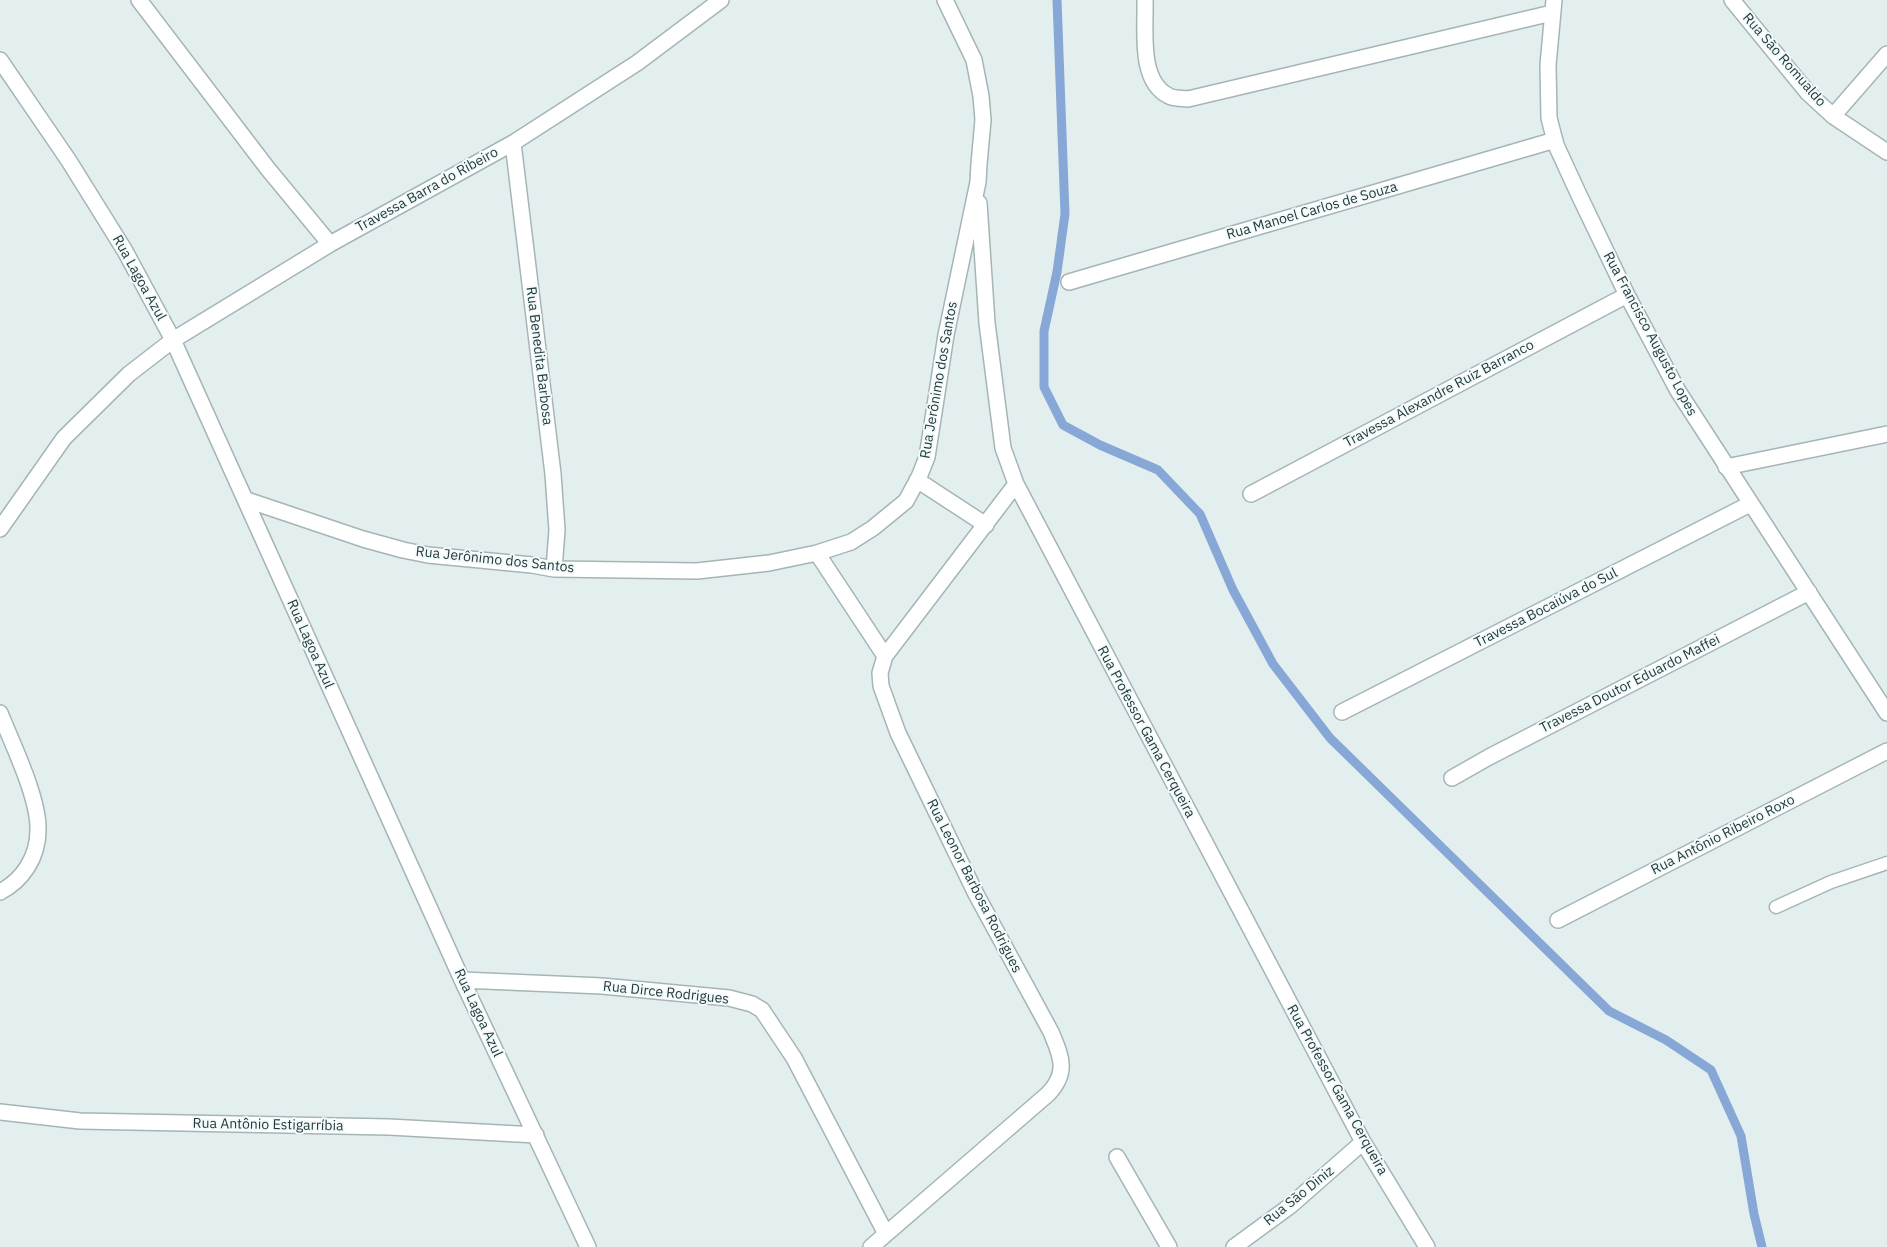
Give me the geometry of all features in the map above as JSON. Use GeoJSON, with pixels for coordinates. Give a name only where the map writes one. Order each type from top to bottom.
{"type":"FeatureCollection","features":[{"type":"Feature","properties":{"kind":"street"},"geometry":{"type":"LineString","coordinates":[[139,0],[268,169],[330,244]]}},
{"type":"Feature","properties":{"kind":"street","name":"Travessa Barra do Ribeiro"},"geometry":{"type":"LineString","coordinates":[[0,529],[64,438],[129,374],[173,340],[330,244],[513,143],[637,63],[721,0]]}},
{"type":"Feature","properties":{"kind":"street","name":"Rua Jerônimo dos Santos"},"geometry":{"type":"LineString","coordinates":[[247,500],[363,539],[403,550],[428,555],[532,565],[554,569],[697,571],[769,563],[817,553],[851,542],[873,528],[906,501],[927,457],[946,335],[978,182],[983,120],[981,96],[974,60],[945,0]]}},
{"type":"Feature","properties":{"kind":"street"},"geometry":{"type":"LineString","coordinates":[[1145,0],[1146,63],[1150,78],[1157,88],[1170,97],[1188,99],[1553,6]]}},
{"type":"Feature","properties":{"kind":"street","name":"Rua São Romualdo"},"geometry":{"type":"LineString","coordinates":[[1732,0],[1808,93],[1833,116],[1887,152]]}},
{"type":"Feature","properties":{"kind":"street","name":"Rua Francisco Augusto Lopes"},"geometry":{"type":"LineString","coordinates":[[1553,6],[1548,65],[1548,102],[1551,131],[1579,195],[1627,295],[1678,391],[1887,713]]}},
{"type":"Feature","properties":{"kind":"street"},"geometry":{"type":"LineString","coordinates":[[1833,116],[1887,54]]}},
{"type":"Feature","properties":{"kind":"street","name":"Rua Lagoa Azul"},"geometry":{"type":"LineString","coordinates":[[0,60],[126,251],[173,340],[247,500],[462,980],[588,1247]]}},
{"type":"Feature","properties":{"kind":"street","name":"Rua Manoel Carlos de Souza"},"geometry":{"type":"LineString","coordinates":[[1069,282],[1555,140]]}},
{"type":"Feature","properties":{"kind":"street","name":"Rua Benedita Barbosa"},"geometry":{"type":"LineString","coordinates":[[513,143],[554,474],[557,530],[554,569]]}},
{"type":"Feature","properties":{"kind":"street","name":"Rua Professor Gama Cerqueira"},"geometry":{"type":"LineString","coordinates":[[978,182],[987,323],[1003,448],[1016,484],[1363,1142],[1427,1247]]}},
{"type":"Feature","properties":{"kind":"street","name":"Travessa Alexandre Ruiz Barranco"},"geometry":{"type":"LineString","coordinates":[[1251,494],[1627,295]]}},
{"type":"Feature","properties":{"kind":"street"},"geometry":{"type":"LineString","coordinates":[[1726,467],[1887,434]]}},
{"type":"Feature","properties":{"kind":"street"},"geometry":{"type":"LineString","coordinates":[[917,480],[986,525]]}},
{"type":"Feature","properties":{"kind":"street","name":"Rua Leonor Barbosa Rodrigues"},"geometry":{"type":"LineString","coordinates":[[871,1247],[1048,1094],[1056,1084],[1062,1068],[1060,1056],[1051,1032],[976,894],[898,733],[881,686],[880,673],[885,656],[1016,484]]}},
{"type":"Feature","properties":{"kind":"street","name":"Travessa Bocaiúva do Sul"},"geometry":{"type":"LineString","coordinates":[[1342,712],[1750,504]]}},
{"type":"Feature","properties":{"kind":"street"},"geometry":{"type":"LineString","coordinates":[[817,553],[885,656]]}},
{"type":"Feature","properties":{"kind":"street","name":"Travessa Doutor Eduardo Maffei"},"geometry":{"type":"LineString","coordinates":[[1452,778],[1488,757],[1809,592]]}},
{"type":"Feature","properties":{"kind":"street"},"geometry":{"type":"LineString","coordinates":[[0,713],[32,795],[39,831],[30,865],[20,878],[0,892]]}},
{"type":"Feature","properties":{"kind":"street","name":"Rua Antônio Ribeiro Roxo"},"geometry":{"type":"LineString","coordinates":[[1558,920],[1887,751]]}},
{"type":"Feature","properties":{"kind":"street","name":"Rua Dirce Rodrigues"},"geometry":{"type":"LineString","coordinates":[[462,980],[602,986],[729,998],[752,1004],[762,1010],[794,1058],[886,1234]]}},
{"type":"Feature","properties":{"kind":"street","name":"Rua Antônio Estigarríbia"},"geometry":{"type":"LineString","coordinates":[[0,1112],[80,1121],[389,1127],[536,1135]]}},
{"type":"Feature","properties":{"kind":"street","name":"Rua São Diniz"},"geometry":{"type":"LineString","coordinates":[[1234,1247],[1290,1206],[1363,1142]]}},
{"type":"Feature","properties":{"kind":"street"},"geometry":{"type":"LineString","coordinates":[[1117,1157],[1169,1247]]}},
{"type":"Feature","properties":{"kind":"lane"},"geometry":{"type":"LineString","coordinates":[[1776,906],[1831,882],[1887,863]]}},
{"type":"Feature","properties":{"kind":"waterway"},"geometry":{"type":"LineString","coordinates":[[1057,0],[1065,214],[1057,272],[1044,331],[1044,387],[1063,425],[1100,445],[1158,470],[1200,514],[1233,590],[1273,664],[1330,738],[1609,1011],[1666,1040],[1711,1070],[1741,1136],[1754,1214],[1762,1247]]}}]}
